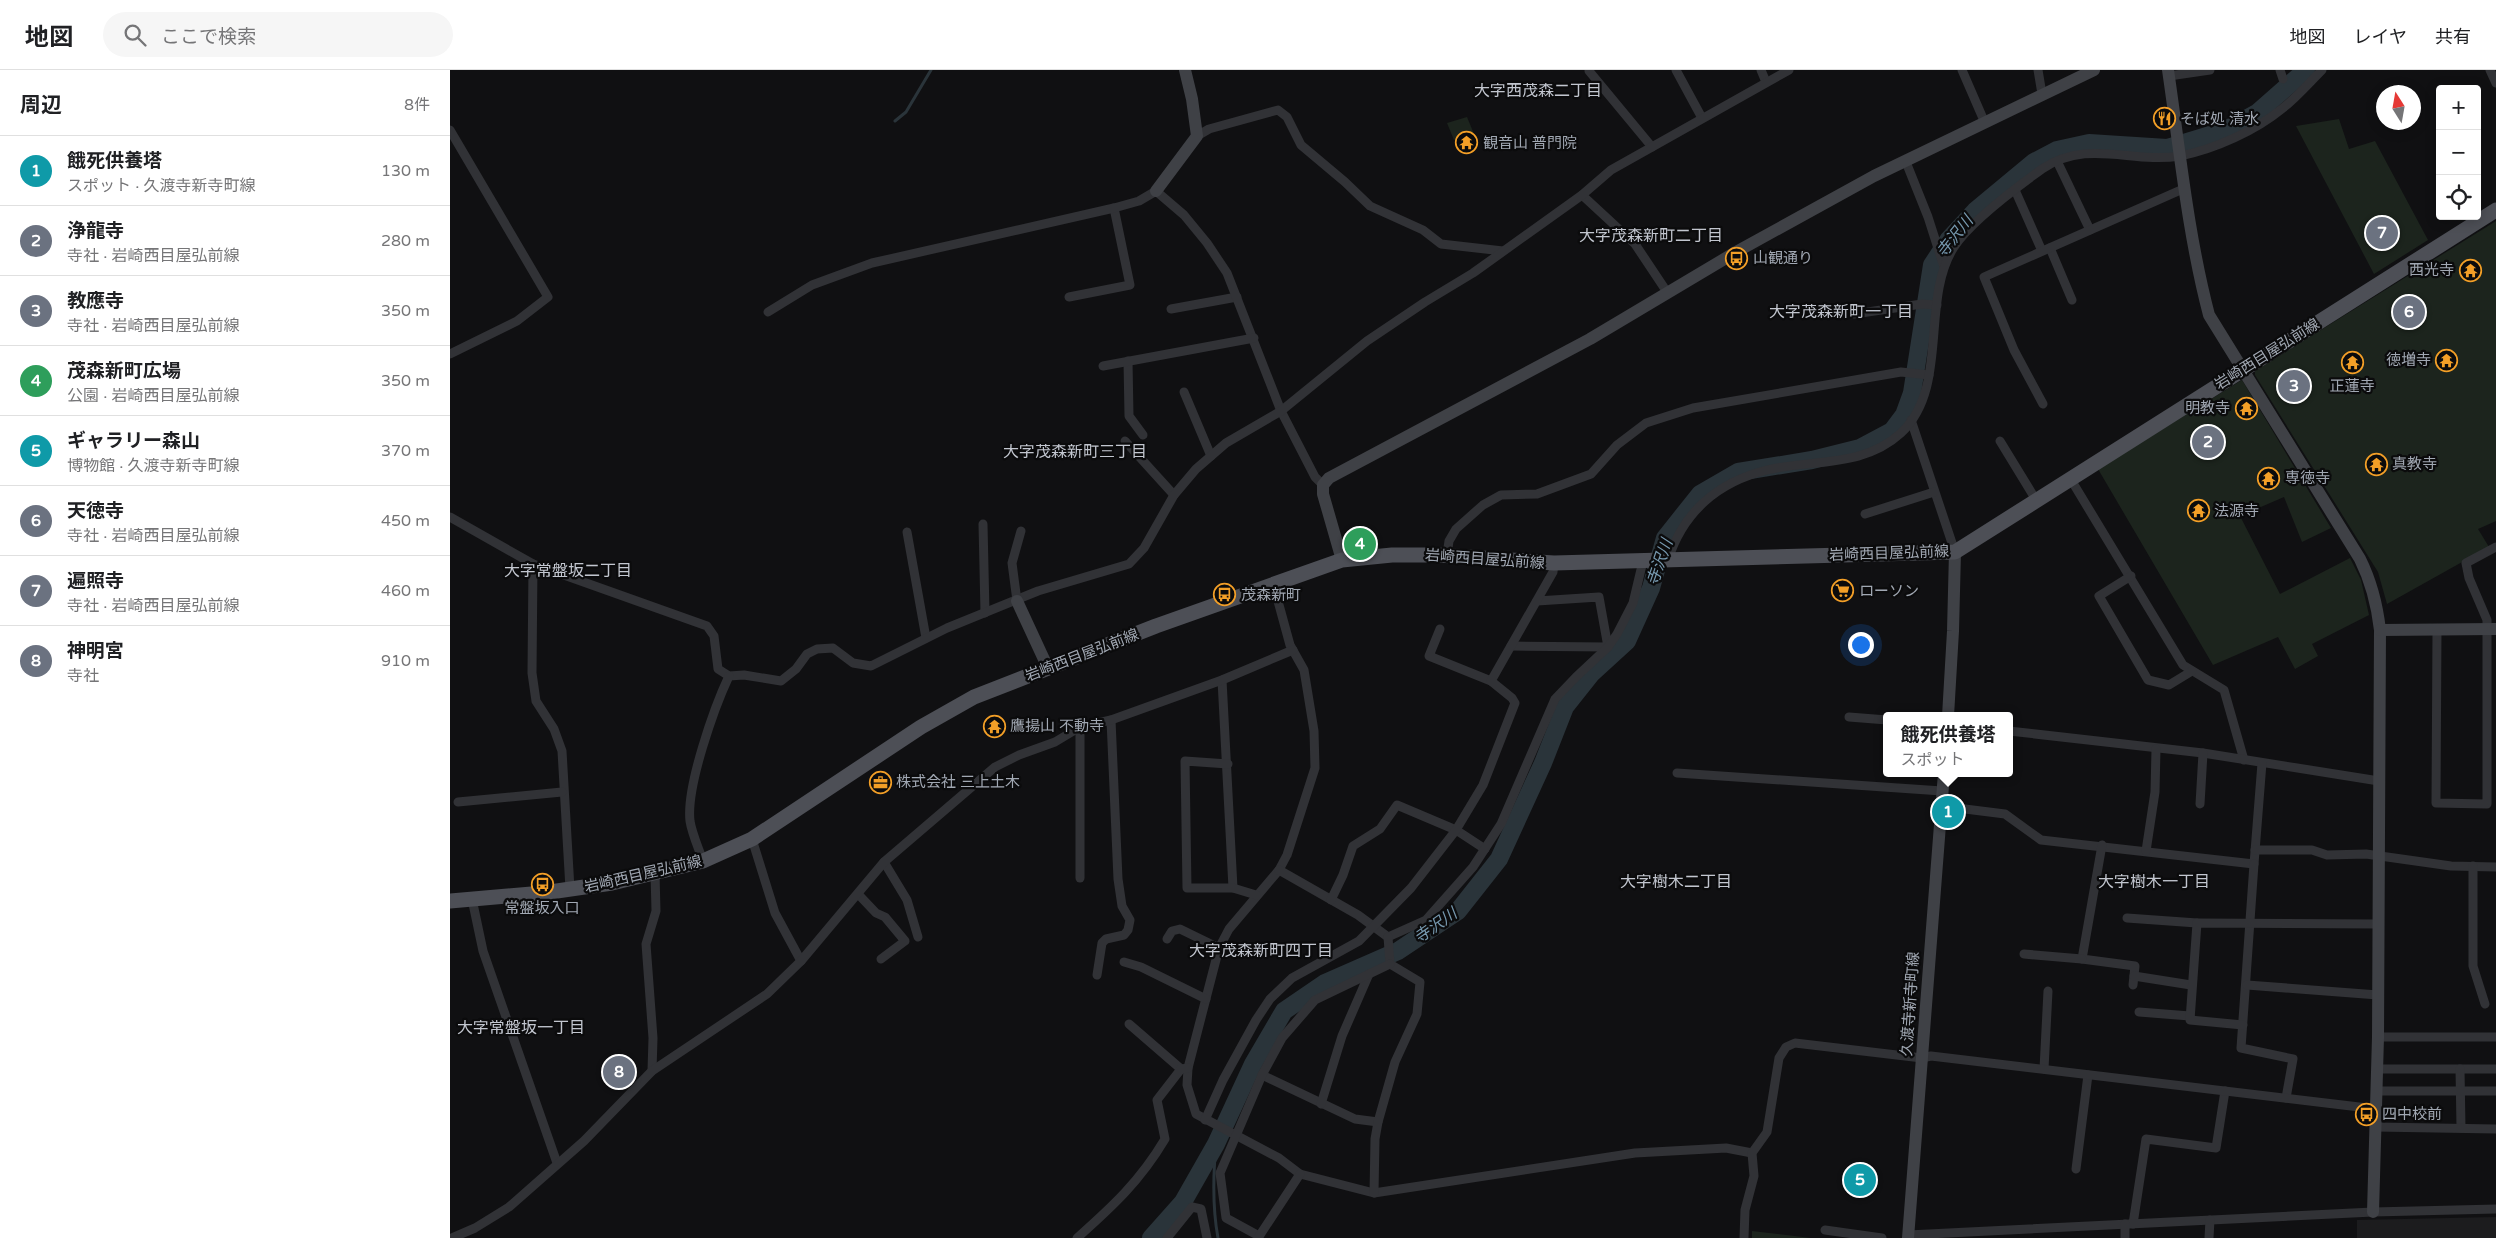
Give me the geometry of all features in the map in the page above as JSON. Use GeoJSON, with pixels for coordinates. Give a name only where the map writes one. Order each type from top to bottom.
{"type":"FeatureCollection","features":[{"type":"Feature","properties":{"kind":"main road","name":"岩崎西目屋弘前線"},"geometry":{"type":"LineString","coordinates":[[450,901],[570,890],[655,874],[703,861],[752,838],[922,727],[974,697],[1273,583],[1342,560],[1392,555],[1447,555],[1554,563],[1954,552],[2496,210]]}},
{"type":"Feature","properties":{"kind":"street"},"geometry":{"type":"LineString","coordinates":[[1185,70],[1192,99],[1196,136]]}},
{"type":"Feature","properties":{"kind":"street"},"geometry":{"type":"LineString","coordinates":[[1676,70],[1702,118]]}},
{"type":"Feature","properties":{"kind":"street"},"geometry":{"type":"LineString","coordinates":[[1761,70],[1766,82]]}},
{"type":"Feature","properties":{"kind":"street"},"geometry":{"type":"LineString","coordinates":[[450,517],[533,564],[707,626],[714,636],[718,669],[729,676],[744,675],[781,681],[796,669],[807,654],[822,648],[833,648],[853,663],[871,666],[926,638],[1038,591],[1129,564],[1144,548],[1174,495],[1196,469],[1226,443],[1281,411],[1367,342],[1424,302],[1473,273],[1582,195],[1611,170],[1789,70]]}},
{"type":"Feature","properties":{"kind":"street"},"geometry":{"type":"LineString","coordinates":[[1962,70],[1985,123]]}},
{"type":"Feature","properties":{"kind":"street"},"geometry":{"type":"LineString","coordinates":[[2038,70],[2042,94]]}},
{"type":"Feature","properties":{"kind":"street"},"geometry":{"type":"LineString","coordinates":[[1342,560],[1322,494],[1323,485],[1330,478],[1590,339],[1667,292],[1866,181],[2094,70]]}},
{"type":"Feature","properties":{"kind":"street"},"geometry":{"type":"LineString","coordinates":[[2210,70],[2168,73],[2183,189],[2209,315],[2370,578],[2378,606],[2380,630],[2378,1037],[2373,1212]]}},
{"type":"Feature","properties":{"kind":"street"},"geometry":{"type":"LineString","coordinates":[[1388,938],[1426,920],[1473,867],[1501,824],[1555,699],[1576,676],[1608,647],[1655,561],[1688,518],[1708,497],[1734,483],[1767,470],[1858,458],[1900,433],[1911,420],[1922,398],[1944,267],[1954,247],[1975,224],[2015,190],[2057,161],[2073,154],[2108,152],[2138,157],[2179,154],[2226,142],[2283,108],[2322,70]]}},
{"type":"Feature","properties":{"kind":"street"},"geometry":{"type":"LineString","coordinates":[[2490,70],[2496,83]]}},
{"type":"Feature","properties":{"kind":"street"},"geometry":{"type":"LineString","coordinates":[[1589,71],[1652,147]]}},
{"type":"Feature","properties":{"kind":"street"},"geometry":{"type":"LineString","coordinates":[[768,312],[812,285],[872,263],[1139,201],[1156,191],[1196,136],[1209,129],[1278,110],[1287,117],[1301,145],[1370,206],[1423,230],[1440,244],[1503,251]]}},
{"type":"Feature","properties":{"kind":"street"},"geometry":{"type":"LineString","coordinates":[[450,130],[548,297],[517,321],[450,354]]}},
{"type":"Feature","properties":{"kind":"street"},"geometry":{"type":"LineString","coordinates":[[2057,161],[2090,230]]}},
{"type":"Feature","properties":{"kind":"street"},"geometry":{"type":"LineString","coordinates":[[1906,162],[1944,267]]}},
{"type":"Feature","properties":{"kind":"street"},"geometry":{"type":"LineString","coordinates":[[2044,404],[2014,350],[1984,276],[2183,189]]}},
{"type":"Feature","properties":{"kind":"street"},"geometry":{"type":"LineString","coordinates":[[2015,190],[2072,300]]}},
{"type":"Feature","properties":{"kind":"street"},"geometry":{"type":"LineString","coordinates":[[1156,191],[1184,215],[1207,243],[1227,273],[1254,338],[1260,362],[1281,411],[1315,478],[1323,485]]}},
{"type":"Feature","properties":{"kind":"street"},"geometry":{"type":"LineString","coordinates":[[1582,195],[1635,244],[1667,292]]}},
{"type":"Feature","properties":{"kind":"street"},"geometry":{"type":"LineString","coordinates":[[1069,297],[1130,285],[1114,208]]}},
{"type":"Feature","properties":{"kind":"street"},"geometry":{"type":"LineString","coordinates":[[1171,309],[1237,297]]}},
{"type":"Feature","properties":{"kind":"street"},"geometry":{"type":"LineString","coordinates":[[1854,314],[1922,304],[1937,305]]}},
{"type":"Feature","properties":{"kind":"street"},"geometry":{"type":"LineString","coordinates":[[1102,366],[1254,338]]}},
{"type":"Feature","properties":{"kind":"street"},"geometry":{"type":"LineString","coordinates":[[1128,361],[1129,416],[1143,435]]}},
{"type":"Feature","properties":{"kind":"street"},"geometry":{"type":"LineString","coordinates":[[1447,555],[1449,541],[1456,529],[1483,506],[1501,495],[1538,494],[1591,474],[1617,445],[1646,423],[1693,408],[1900,372],[1927,374]]}},
{"type":"Feature","properties":{"kind":"street"},"geometry":{"type":"LineString","coordinates":[[1184,392],[1211,456]]}},
{"type":"Feature","properties":{"kind":"street"},"geometry":{"type":"LineString","coordinates":[[1911,420],[1954,552],[1953,630],[1948,712]]}},
{"type":"Feature","properties":{"kind":"street"},"geometry":{"type":"LineString","coordinates":[[1125,441],[1174,495]]}},
{"type":"Feature","properties":{"kind":"street"},"geometry":{"type":"LineString","coordinates":[[2000,441],[2036,500]]}},
{"type":"Feature","properties":{"kind":"street"},"geometry":{"type":"LineString","coordinates":[[2070,478],[2183,665],[2224,690],[2244,760]]}},
{"type":"Feature","properties":{"kind":"street"},"geometry":{"type":"LineString","coordinates":[[1865,514],[1934,492]]}},
{"type":"Feature","properties":{"kind":"street"},"geometry":{"type":"LineString","coordinates":[[982,524],[985,613]]}},
{"type":"Feature","properties":{"kind":"street"},"geometry":{"type":"LineString","coordinates":[[1021,531],[1012,564],[1017,600],[1048,668]]}},
{"type":"Feature","properties":{"kind":"street"},"geometry":{"type":"LineString","coordinates":[[907,532],[926,638]]}},
{"type":"Feature","properties":{"kind":"street"},"geometry":{"type":"LineString","coordinates":[[2437,629],[2436,804],[2487,804],[2491,629],[2469,578],[2466,563],[2496,547]]}},
{"type":"Feature","properties":{"kind":"street"},"geometry":{"type":"LineString","coordinates":[[1491,681],[1553,572],[1554,563]]}},
{"type":"Feature","properties":{"kind":"street"},"geometry":{"type":"LineString","coordinates":[[533,564],[532,673],[536,701],[554,730],[562,751],[562,792],[570,890]]}},
{"type":"Feature","properties":{"kind":"street"},"geometry":{"type":"LineString","coordinates":[[2130,576],[2099,596],[2148,680],[2169,685],[2192,671]]}},
{"type":"Feature","properties":{"kind":"street"},"geometry":{"type":"LineString","coordinates":[[1077,1238],[1115,1204],[1148,1168],[1166,1139],[1158,1100],[1184,1068],[1206,999],[1219,948],[1229,929],[1278,870],[1287,855],[1315,768],[1314,731],[1304,670],[1293,650],[1273,583]]}},
{"type":"Feature","properties":{"kind":"street"},"geometry":{"type":"LineString","coordinates":[[1537,601],[1599,597],[1608,647]]}},
{"type":"Feature","properties":{"kind":"street"},"geometry":{"type":"LineString","coordinates":[[2380,630],[2491,629]]}},
{"type":"Feature","properties":{"kind":"street"},"geometry":{"type":"LineString","coordinates":[[1208,1121],[1223,1080],[1256,1020],[1270,999],[1292,978],[1358,941],[1411,888],[1456,830],[1482,785],[1515,703],[1512,698],[1491,681],[1429,656],[1440,630]]}},
{"type":"Feature","properties":{"kind":"street"},"geometry":{"type":"LineString","coordinates":[[1511,646],[1608,647]]}},
{"type":"Feature","properties":{"kind":"street"},"geometry":{"type":"LineString","coordinates":[[452,1238],[475,1228],[509,1207],[584,1141],[652,1071],[767,994],[801,961],[884,862],[995,767],[1019,755],[1055,742],[1080,728],[1111,720],[1222,680],[1293,650]]}},
{"type":"Feature","properties":{"kind":"street"},"geometry":{"type":"LineString","coordinates":[[703,861],[690,821],[692,792],[712,718],[729,676]]}},
{"type":"Feature","properties":{"kind":"street"},"geometry":{"type":"LineString","coordinates":[[1222,680],[1228,764],[1233,888]]}},
{"type":"Feature","properties":{"kind":"street"},"geometry":{"type":"LineString","coordinates":[[1849,717],[1883,720]]}},
{"type":"Feature","properties":{"kind":"street"},"geometry":{"type":"LineString","coordinates":[[1096,975],[1102,943],[1106,939],[1124,935],[1128,930],[1130,920],[1122,906],[1118,879],[1111,720]]}},
{"type":"Feature","properties":{"kind":"street"},"geometry":{"type":"LineString","coordinates":[[1080,728],[1080,878]]}},
{"type":"Feature","properties":{"kind":"street"},"geometry":{"type":"LineString","coordinates":[[2013,732],[2203,753],[2379,781]]}},
{"type":"Feature","properties":{"kind":"street"},"geometry":{"type":"LineString","coordinates":[[2146,851],[2155,792],[2156,749]]}},
{"type":"Feature","properties":{"kind":"street"},"geometry":{"type":"LineString","coordinates":[[2200,804],[2203,753]]}},
{"type":"Feature","properties":{"kind":"street"},"geometry":{"type":"LineString","coordinates":[[1228,764],[1186,761],[1187,888],[1233,888],[1256,895]]}},
{"type":"Feature","properties":{"kind":"street"},"geometry":{"type":"LineString","coordinates":[[2262,763],[2256,850],[2248,924],[2247,986],[2241,1048],[2292,1059],[2286,1098]]}},
{"type":"Feature","properties":{"kind":"street"},"geometry":{"type":"LineString","coordinates":[[1677,773],[1942,791]]}},
{"type":"Feature","properties":{"kind":"street","name":"久渡寺新寺町線"},"geometry":{"type":"LineString","coordinates":[[1908,1236],[1944,777]]}},
{"type":"Feature","properties":{"kind":"street"},"geometry":{"type":"LineString","coordinates":[[458,802],[562,792]]}},
{"type":"Feature","properties":{"kind":"street"},"geometry":{"type":"LineString","coordinates":[[1331,900],[1343,875],[1353,846],[1380,829],[1397,805],[1456,830],[1485,849]]}},
{"type":"Feature","properties":{"kind":"street"},"geometry":{"type":"LineString","coordinates":[[1941,806],[2005,814],[2041,840],[2102,845],[2254,864]]}},
{"type":"Feature","properties":{"kind":"street"},"geometry":{"type":"LineString","coordinates":[[752,838],[775,913],[801,961]]}},
{"type":"Feature","properties":{"kind":"street"},"geometry":{"type":"LineString","coordinates":[[2082,960],[2102,845]]}},
{"type":"Feature","properties":{"kind":"street"},"geometry":{"type":"LineString","coordinates":[[2256,850],[2312,850],[2327,854],[2379,855],[2451,866],[2496,867]]}},
{"type":"Feature","properties":{"kind":"street"},"geometry":{"type":"LineString","coordinates":[[884,862],[907,900],[918,937]]}},
{"type":"Feature","properties":{"kind":"street"},"geometry":{"type":"LineString","coordinates":[[2473,866],[2473,966],[2485,1004]]}},
{"type":"Feature","properties":{"kind":"street"},"geometry":{"type":"LineString","coordinates":[[1278,870],[1374,925],[1388,938],[1389,962]]}},
{"type":"Feature","properties":{"kind":"street"},"geometry":{"type":"LineString","coordinates":[[652,1071],[653,1038],[646,944],[656,911],[655,874]]}},
{"type":"Feature","properties":{"kind":"street"},"geometry":{"type":"LineString","coordinates":[[858,894],[876,912],[885,917],[905,941],[882,959]]}},
{"type":"Feature","properties":{"kind":"street"},"geometry":{"type":"LineString","coordinates":[[472,899],[483,952],[557,1164]]}},
{"type":"Feature","properties":{"kind":"street"},"geometry":{"type":"LineString","coordinates":[[2128,918],[2197,923],[2378,924]]}},
{"type":"Feature","properties":{"kind":"street"},"geometry":{"type":"LineString","coordinates":[[2197,923],[2191,985],[2190,1020],[2244,1025]]}},
{"type":"Feature","properties":{"kind":"street"},"geometry":{"type":"LineString","coordinates":[[1167,939],[1172,931],[1180,929],[1219,948]]}},
{"type":"Feature","properties":{"kind":"street"},"geometry":{"type":"LineString","coordinates":[[2024,954],[2135,966],[2133,980],[2191,985]]}},
{"type":"Feature","properties":{"kind":"street"},"geometry":{"type":"LineString","coordinates":[[1124,962],[1141,967],[1206,999]]}},
{"type":"Feature","properties":{"kind":"street"},"geometry":{"type":"LineString","coordinates":[[1300,1174],[1258,1237],[1226,1218],[1220,1173],[1232,1134],[1282,1038],[1315,1000],[1369,974],[1389,962]]}},
{"type":"Feature","properties":{"kind":"street"},"geometry":{"type":"LineString","coordinates":[[1374,1193],[1375,1138],[1378,1122],[1395,1062],[1417,1014],[1420,982],[1389,962]]}},
{"type":"Feature","properties":{"kind":"street"},"geometry":{"type":"LineString","coordinates":[[1321,1104],[1342,1036],[1369,974]]}},
{"type":"Feature","properties":{"kind":"street"},"geometry":{"type":"LineString","coordinates":[[2247,986],[2378,994]]}},
{"type":"Feature","properties":{"kind":"street"},"geometry":{"type":"LineString","coordinates":[[2044,1069],[2048,991]]}},
{"type":"Feature","properties":{"kind":"street"},"geometry":{"type":"LineString","coordinates":[[2140,1012],[2190,1016]]}},
{"type":"Feature","properties":{"kind":"street"},"geometry":{"type":"LineString","coordinates":[[1129,1024],[1184,1068],[1190,1099],[1196,1114],[1279,1158],[1300,1174],[1374,1193],[1635,1153],[1726,1148],[1752,1153]]}},
{"type":"Feature","properties":{"kind":"street"},"geometry":{"type":"LineString","coordinates":[[2378,1037],[2496,1037]]}},
{"type":"Feature","properties":{"kind":"street"},"geometry":{"type":"LineString","coordinates":[[1744,1238],[1745,1210],[1754,1176],[1752,1153],[1767,1132],[1776,1066],[1786,1047],[1795,1043],[1922,1058],[1931,1056],[2376,1109]]}},
{"type":"Feature","properties":{"kind":"street"},"geometry":{"type":"LineString","coordinates":[[2377,1069],[2496,1069]]}},
{"type":"Feature","properties":{"kind":"street"},"geometry":{"type":"LineString","coordinates":[[2460,1069],[2461,1128]]}},
{"type":"Feature","properties":{"kind":"street"},"geometry":{"type":"LineString","coordinates":[[1262,1075],[1355,1119],[1378,1122]]}},
{"type":"Feature","properties":{"kind":"street"},"geometry":{"type":"LineString","coordinates":[[2076,1169],[2088,1075]]}},
{"type":"Feature","properties":{"kind":"street"},"geometry":{"type":"LineString","coordinates":[[2125,1238],[2146,1140],[2216,1148],[2225,1091]]}},
{"type":"Feature","properties":{"kind":"street"},"geometry":{"type":"LineString","coordinates":[[2376,1091],[2496,1091]]}},
{"type":"Feature","properties":{"kind":"street"},"geometry":{"type":"LineString","coordinates":[[2376,1127],[2496,1129]]}},
{"type":"Feature","properties":{"kind":"street"},"geometry":{"type":"LineString","coordinates":[[1168,1238],[1192,1207],[1201,1209],[1208,1238]]}},
{"type":"Feature","properties":{"kind":"street"},"geometry":{"type":"LineString","coordinates":[[1908,1236],[2007,1234],[2129,1224],[2373,1212],[2496,1209]]}},
{"type":"Feature","properties":{"kind":"street"},"geometry":{"type":"LineString","coordinates":[[2209,1238],[2210,1220]]}},
{"type":"Feature","properties":{"kind":"street"},"geometry":{"type":"LineString","coordinates":[[1825,1230],[1882,1238]]}},
{"type":"Feature","properties":{"kind":"shaded area"},"geometry":{"type":"Polygon","coordinates":[[[1467,117],[1474,134],[1454,140],[1447,123],[1467,117]]]}},
{"type":"Feature","properties":{"kind":"shaded area"},"geometry":{"type":"Polygon","coordinates":[[[2339,119],[2349,149],[2375,141],[2428,240],[2374,274],[2296,126],[2339,119]]]}},
{"type":"Feature","properties":{"kind":"shaded area"},"geometry":{"type":"Polygon","coordinates":[[[2496,221],[2496,521],[2478,529],[2489,547],[2387,604],[2378,572],[2255,375],[2255,371],[2496,221]]]}},
{"type":"Feature","properties":{"kind":"shaded area"},"geometry":{"type":"Polygon","coordinates":[[[2242,380],[2331,528],[2302,542],[2284,497],[2240,516],[2280,594],[2350,558],[2361,580],[2369,615],[2312,644],[2318,656],[2295,669],[2278,637],[2213,665],[2098,469],[2242,380]]]}},
{"type":"Feature","properties":{"kind":"shaded area"},"geometry":{"type":"Polygon","coordinates":[[[1373,531],[1379,550],[1354,553],[1344,548],[1341,539],[1373,531]]]}},
{"type":"Feature","properties":{"kind":"shaded area"},"geometry":{"type":"Polygon","coordinates":[[[2496,1217],[2496,1238],[2357,1238],[2357,1220],[2496,1217]]]}},
{"type":"Feature","properties":{"kind":"shaded area"},"geometry":{"type":"Polygon","coordinates":[[[1752,1231],[1811,1238],[1752,1238],[1752,1231]]]}},
{"type":"Feature","properties":{"kind":"waterway"},"geometry":{"type":"LineString","coordinates":[[895,121],[906,112],[931,70]]}},
{"type":"Feature","properties":{"kind":"waterway","name":"寺沢川"},"geometry":{"type":"LineString","coordinates":[[1151,1238],[1183,1202],[1216,1144],[1253,1064],[1284,1011],[1325,983],[1398,951],[1458,911],[1499,859],[1543,763],[1565,707],[1592,673],[1627,641],[1651,588],[1665,538],[1700,494],[1738,472],[1812,460],[1860,448],[1892,431],[1904,415],[1912,393],[1932,265],[1949,239],[1975,211],[2034,162],[2057,150],[2089,143],[2167,148],[2226,130],[2257,113],[2306,70]]}},
{"type":"Feature","properties":{"kind":"waterway"},"geometry":{"type":"LineString","coordinates":[[1216,1144],[1214,1191],[1218,1238]]}},
{"type":"Feature","properties":{"kind":"place","name":"そば処 清水"},"geometry":{"type":"Point","coordinates":[2164,119]}},
{"type":"Feature","properties":{"kind":"place","name":"観音山 普門院"},"geometry":{"type":"Point","coordinates":[1467,143]}},
{"type":"Feature","properties":{"kind":"place","name":"遍照寺"},"geometry":{"type":"Point","coordinates":[2382,233]}},
{"type":"Feature","properties":{"kind":"place","name":"山観通り"},"geometry":{"type":"Point","coordinates":[1737,258]}},
{"type":"Feature","properties":{"kind":"place","name":"西光寺"},"geometry":{"type":"Point","coordinates":[2470,270]}},
{"type":"Feature","properties":{"kind":"place","name":"天徳寺"},"geometry":{"type":"Point","coordinates":[2409,312]}},
{"type":"Feature","properties":{"kind":"place","name":"徳増寺"},"geometry":{"type":"Point","coordinates":[2447,360]}},
{"type":"Feature","properties":{"kind":"place","name":"正蓮寺"},"geometry":{"type":"Point","coordinates":[2352,363]}},
{"type":"Feature","properties":{"kind":"place","name":"教應寺"},"geometry":{"type":"Point","coordinates":[2294,386]}},
{"type":"Feature","properties":{"kind":"place","name":"明教寺"},"geometry":{"type":"Point","coordinates":[2246,408]}},
{"type":"Feature","properties":{"kind":"place","name":"浄龍寺"},"geometry":{"type":"Point","coordinates":[2208,442]}},
{"type":"Feature","properties":{"kind":"place","name":"真教寺"},"geometry":{"type":"Point","coordinates":[2376,464]}},
{"type":"Feature","properties":{"kind":"place","name":"専徳寺"},"geometry":{"type":"Point","coordinates":[2269,478]}},
{"type":"Feature","properties":{"kind":"place","name":"法源寺"},"geometry":{"type":"Point","coordinates":[2198,511]}},
{"type":"Feature","properties":{"kind":"place","name":"茂森新町広場"},"geometry":{"type":"Point","coordinates":[1360,544]}},
{"type":"Feature","properties":{"kind":"place","name":"ローソン"},"geometry":{"type":"Point","coordinates":[1843,591]}},
{"type":"Feature","properties":{"kind":"place","name":"茂森新町"},"geometry":{"type":"Point","coordinates":[1225,595]}},
{"type":"Feature","properties":{"kind":"place","name":"鷹揚山 不動寺"},"geometry":{"type":"Point","coordinates":[994,726]}},
{"type":"Feature","properties":{"kind":"place","name":"株式会社 三上土木"},"geometry":{"type":"Point","coordinates":[880,782]}},
{"type":"Feature","properties":{"kind":"place","name":"餓死供養塔"},"geometry":{"type":"Point","coordinates":[1948,812]}},
{"type":"Feature","properties":{"kind":"place","name":"常盤坂入口"},"geometry":{"type":"Point","coordinates":[542,885]}},
{"type":"Feature","properties":{"kind":"place","name":"神明宮"},"geometry":{"type":"Point","coordinates":[619,1072]}},
{"type":"Feature","properties":{"kind":"place","name":"四中校前"},"geometry":{"type":"Point","coordinates":[2366,1114]}},
{"type":"Feature","properties":{"kind":"place","name":"ギャラリー森山"},"geometry":{"type":"Point","coordinates":[1860,1180]}},
{"type":"Feature","properties":{"kind":"district","name":"大字西茂森二丁目"},"geometry":{"type":"Point","coordinates":[1538,90]}},
{"type":"Feature","properties":{"kind":"district","name":"大字茂森新町二丁目"},"geometry":{"type":"Point","coordinates":[1651,235]}},
{"type":"Feature","properties":{"kind":"district","name":"大字茂森新町一丁目"},"geometry":{"type":"Point","coordinates":[1841,311]}},
{"type":"Feature","properties":{"kind":"district","name":"大字茂森新町三丁目"},"geometry":{"type":"Point","coordinates":[1075,451]}},
{"type":"Feature","properties":{"kind":"district","name":"大字常盤坂二丁目"},"geometry":{"type":"Point","coordinates":[568,570]}},
{"type":"Feature","properties":{"kind":"district","name":"大字樹木二丁目"},"geometry":{"type":"Point","coordinates":[1676,881]}},
{"type":"Feature","properties":{"kind":"district","name":"大字樹木一丁目"},"geometry":{"type":"Point","coordinates":[2154,881]}},
{"type":"Feature","properties":{"kind":"district","name":"大字茂森新町四丁目"},"geometry":{"type":"Point","coordinates":[1261,950]}},
{"type":"Feature","properties":{"kind":"district","name":"大字常盤坂一丁目"},"geometry":{"type":"Point","coordinates":[521,1027]}}]}
